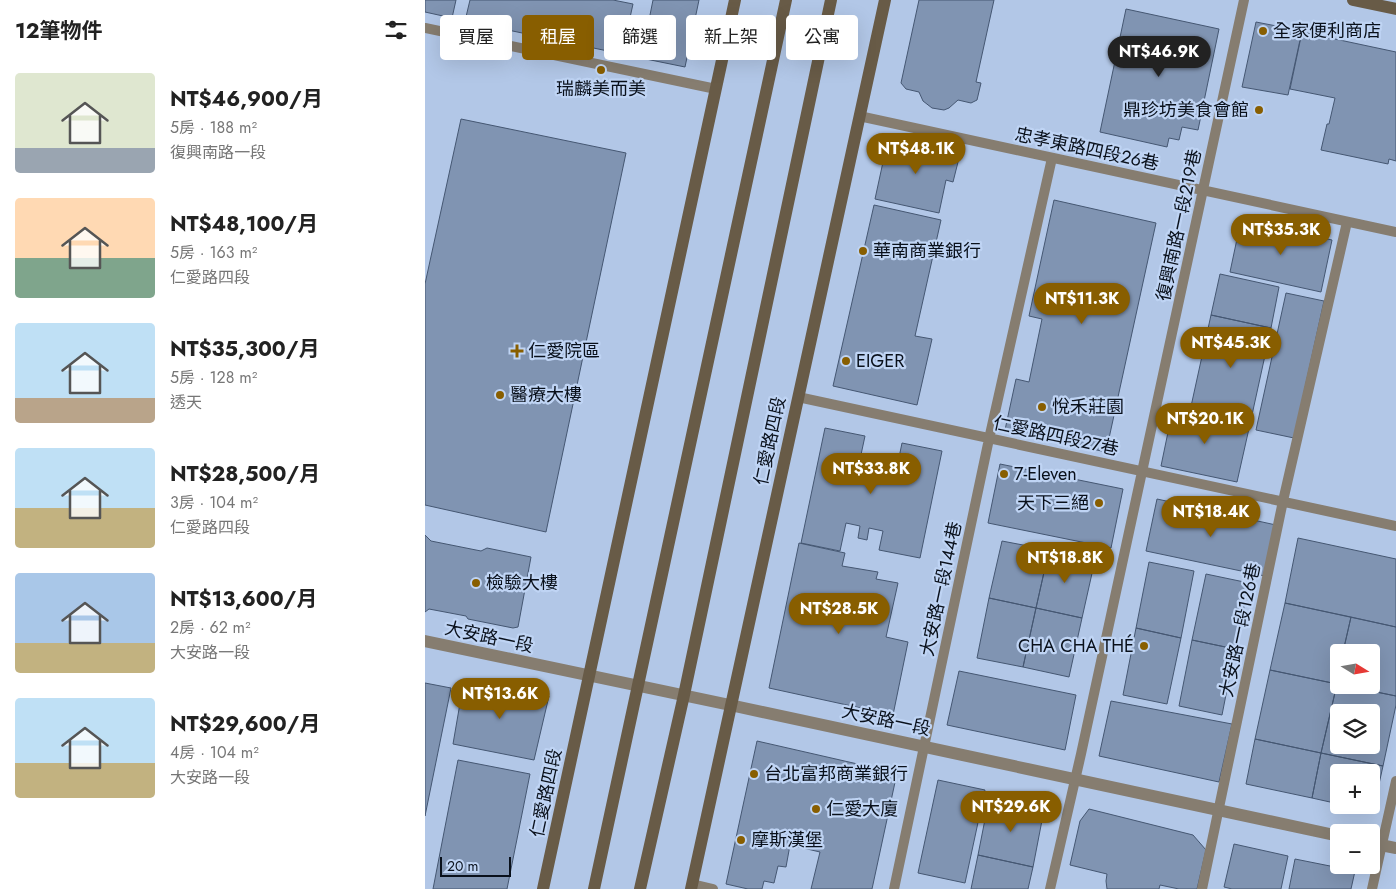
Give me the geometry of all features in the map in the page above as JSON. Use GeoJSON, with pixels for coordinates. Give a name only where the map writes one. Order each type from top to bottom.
{"type":"FeatureCollection","features":[{"type":"Feature","properties":{"kind":"main road","name":"仁愛路四段"},"geometry":{"type":"LineString","coordinates":[[543,889],[735,0]]}},
{"type":"Feature","properties":{"kind":"main road"},"geometry":{"type":"LineString","coordinates":[[594,889],[786,0]]}},
{"type":"Feature","properties":{"kind":"main road","name":"仁愛路四段"},"geometry":{"type":"LineString","coordinates":[[640,889],[831,0]]}},
{"type":"Feature","properties":{"kind":"main road","name":"仁愛路四段"},"geometry":{"type":"LineString","coordinates":[[691,887],[885,0]]}},
{"type":"Feature","properties":{"kind":"main road"},"geometry":{"type":"LineString","coordinates":[[1353,0],[1396,9]]}},
{"type":"Feature","properties":{"kind":"street","name":"大安路一段"},"geometry":{"type":"LineString","coordinates":[[425,641],[1330,834]]}},
{"type":"Feature","properties":{"kind":"street"},"geometry":{"type":"LineString","coordinates":[[1380,845],[1396,848]]}},
{"type":"Feature","properties":{"kind":"lane","name":"復興南路一段219巷"},"geometry":{"type":"LineString","coordinates":[[1050,889],[1244,0]]}},
{"type":"Feature","properties":{"kind":"lane"},"geometry":{"type":"LineString","coordinates":[[425,28],[716,89]]}},
{"type":"Feature","properties":{"kind":"lane","name":"忠孝東路四段26巷"},"geometry":{"type":"LineString","coordinates":[[859,116],[1396,232]]}},
{"type":"Feature","properties":{"kind":"lane","name":"大安路一段144巷"},"geometry":{"type":"LineString","coordinates":[[894,889],[989,439],[1052,158]]}},
{"type":"Feature","properties":{"kind":"lane","name":"大安路一段126巷"},"geometry":{"type":"LineString","coordinates":[[1202,889],[1283,501],[1347,222]]}},
{"type":"Feature","properties":{"kind":"lane","name":"仁愛路四段27巷"},"geometry":{"type":"LineString","coordinates":[[798,397],[1396,526]]}},
{"type":"Feature","properties":{"kind":"lane"},"geometry":{"type":"LineString","coordinates":[[1380,834],[1396,781]]}},
{"type":"Feature","properties":{"kind":"lane"},"geometry":{"type":"LineString","coordinates":[[1372,889],[1374,874]]}},
{"type":"Feature","properties":{"kind":"lane"},"geometry":{"type":"LineString","coordinates":[[691,887],[713,889]]}},
{"type":"Feature","properties":{"kind":"building"},"geometry":{"type":"Polygon","coordinates":[[[425,0],[456,0],[453,15],[440,15],[425,12],[425,0]]]}},
{"type":"Feature","properties":{"kind":"building"},"geometry":{"type":"Polygon","coordinates":[[[470,0],[613,0],[633,4],[631,15],[604,15],[604,50],[594,48],[594,15],[522,15],[522,33],[512,31],[512,15],[466,15],[470,0]]]}},
{"type":"Feature","properties":{"kind":"building"},"geometry":{"type":"Polygon","coordinates":[[[653,0],[699,0],[696,15],[686,15],[685,67],[651,60],[676,60],[676,15],[650,15],[653,0]]]}},
{"type":"Feature","properties":{"kind":"building"},"geometry":{"type":"Polygon","coordinates":[[[919,0],[994,0],[976,82],[981,83],[977,100],[971,103],[958,100],[944,110],[932,108],[923,101],[919,92],[906,89],[901,83],[919,0]]]}},
{"type":"Feature","properties":{"kind":"building"},"geometry":{"type":"Polygon","coordinates":[[[1126,9],[1219,29],[1198,130],[1182,127],[1179,140],[1169,138],[1167,147],[1100,132],[1126,9]]]}},
{"type":"Feature","properties":{"kind":"building"},"geometry":{"type":"Polygon","coordinates":[[[1256,22],[1302,31],[1288,95],[1242,87],[1256,22]]]}},
{"type":"Feature","properties":{"kind":"building"},"geometry":{"type":"Polygon","coordinates":[[[1302,32],[1396,52],[1396,161],[1389,159],[1388,164],[1321,150],[1335,98],[1290,89],[1302,32]]]}},
{"type":"Feature","properties":{"kind":"building","name":"醫療大樓"},"geometry":{"type":"Polygon","coordinates":[[[461,119],[626,153],[546,532],[425,505],[425,284],[461,119]]]}},
{"type":"Feature","properties":{"kind":"building"},"geometry":{"type":"Polygon","coordinates":[[[888,139],[960,154],[953,182],[946,180],[939,213],[875,199],[888,139]]]}},
{"type":"Feature","properties":{"kind":"building"},"geometry":{"type":"Polygon","coordinates":[[[1054,200],[1156,223],[1106,452],[1005,430],[1016,379],[1029,382],[1042,319],[1029,316],[1054,200]]]}},
{"type":"Feature","properties":{"kind":"building"},"geometry":{"type":"Polygon","coordinates":[[[874,205],[941,220],[915,336],[932,339],[917,405],[833,386],[874,205]]]}},
{"type":"Feature","properties":{"kind":"building"},"geometry":{"type":"Polygon","coordinates":[[[1241,220],[1332,240],[1321,292],[1230,272],[1241,220]]]}},
{"type":"Feature","properties":{"kind":"building"},"geometry":{"type":"Polygon","coordinates":[[[1220,274],[1279,287],[1271,328],[1211,315],[1220,274]]]}},
{"type":"Feature","properties":{"kind":"building"},"geometry":{"type":"Polygon","coordinates":[[[1286,293],[1324,301],[1294,438],[1256,430],[1286,293]]]}},
{"type":"Feature","properties":{"kind":"building"},"geometry":{"type":"Polygon","coordinates":[[[1211,315],[1271,328],[1250,424],[1190,411],[1211,315]]]}},
{"type":"Feature","properties":{"kind":"building"},"geometry":{"type":"Polygon","coordinates":[[[1173,408],[1250,424],[1237,482],[1161,466],[1173,408]]]}},
{"type":"Feature","properties":{"kind":"building"},"geometry":{"type":"Polygon","coordinates":[[[825,428],[865,436],[859,464],[874,467],[876,456],[884,458],[882,469],[896,472],[902,443],[942,451],[920,558],[879,550],[883,531],[869,528],[867,540],[858,538],[860,526],[846,523],[840,551],[801,543],[825,428]]]}},
{"type":"Feature","properties":{"kind":"building"},"geometry":{"type":"Polygon","coordinates":[[[1000,464],[1123,489],[1111,548],[988,523],[1000,464]]]}},
{"type":"Feature","properties":{"kind":"building"},"geometry":{"type":"Polygon","coordinates":[[[1157,499],[1276,525],[1265,576],[1146,551],[1157,499]]]}},
{"type":"Feature","properties":{"kind":"building","name":"檢驗大樓"},"geometry":{"type":"Polygon","coordinates":[[[425,535],[431,541],[481,551],[487,548],[531,557],[518,627],[513,628],[468,619],[466,616],[429,609],[425,612],[425,535]]]}},
{"type":"Feature","properties":{"kind":"building"},"geometry":{"type":"Polygon","coordinates":[[[1298,538],[1396,559],[1396,627],[1285,603],[1298,538]]]}},
{"type":"Feature","properties":{"kind":"building"},"geometry":{"type":"Polygon","coordinates":[[[1002,541],[1049,550],[1036,608],[989,598],[1002,541]]]}},
{"type":"Feature","properties":{"kind":"building"},"geometry":{"type":"Polygon","coordinates":[[[799,543],[845,553],[842,566],[878,572],[876,579],[898,583],[886,637],[908,642],[893,715],[769,688],[799,543]]]}},
{"type":"Feature","properties":{"kind":"building"},"geometry":{"type":"Polygon","coordinates":[[[1049,550],[1095,560],[1082,618],[1036,608],[1049,550]]]}},
{"type":"Feature","properties":{"kind":"building"},"geometry":{"type":"Polygon","coordinates":[[[1149,562],[1194,571],[1181,638],[1136,628],[1149,562]]]}},
{"type":"Feature","properties":{"kind":"building"},"geometry":{"type":"Polygon","coordinates":[[[1206,574],[1249,583],[1235,649],[1192,640],[1206,574]]]}},
{"type":"Feature","properties":{"kind":"building"},"geometry":{"type":"Polygon","coordinates":[[[989,598],[1036,608],[1023,667],[977,658],[989,598]]]}},
{"type":"Feature","properties":{"kind":"building"},"geometry":{"type":"Polygon","coordinates":[[[1285,603],[1351,617],[1345,644],[1330,644],[1330,683],[1270,670],[1285,603]]]}},
{"type":"Feature","properties":{"kind":"building"},"geometry":{"type":"Polygon","coordinates":[[[1036,608],[1082,618],[1069,677],[1023,667],[1036,608]]]}},
{"type":"Feature","properties":{"kind":"building"},"geometry":{"type":"Polygon","coordinates":[[[1351,617],[1396,627],[1396,696],[1380,693],[1380,644],[1345,644],[1351,617]]]}},
{"type":"Feature","properties":{"kind":"building"},"geometry":{"type":"Polygon","coordinates":[[[1136,628],[1181,638],[1167,704],[1123,695],[1136,628]]]}},
{"type":"Feature","properties":{"kind":"building"},"geometry":{"type":"Polygon","coordinates":[[[1192,640],[1235,649],[1222,715],[1179,706],[1192,640]]]}},
{"type":"Feature","properties":{"kind":"building"},"geometry":{"type":"Polygon","coordinates":[[[1270,670],[1330,683],[1330,694],[1335,694],[1332,704],[1330,704],[1330,714],[1321,753],[1255,739],[1270,670]]]}},
{"type":"Feature","properties":{"kind":"building"},"geometry":{"type":"Polygon","coordinates":[[[959,671],[1076,695],[1065,750],[947,725],[959,671]]]}},
{"type":"Feature","properties":{"kind":"building"},"geometry":{"type":"Polygon","coordinates":[[[464,680],[549,696],[534,760],[453,744],[464,680]]]}},
{"type":"Feature","properties":{"kind":"building"},"geometry":{"type":"Polygon","coordinates":[[[425,683],[451,688],[425,816],[425,683]]]}},
{"type":"Feature","properties":{"kind":"building"},"geometry":{"type":"Polygon","coordinates":[[[1380,693],[1396,696],[1396,705],[1383,766],[1321,753],[1330,714],[1330,754],[1380,754],[1380,704],[1332,704],[1335,694],[1380,693]]]}},
{"type":"Feature","properties":{"kind":"building"},"geometry":{"type":"Polygon","coordinates":[[[1111,701],[1232,724],[1219,782],[1099,756],[1111,701]]]}},
{"type":"Feature","properties":{"kind":"building"},"geometry":{"type":"Polygon","coordinates":[[[1255,739],[1321,753],[1312,798],[1246,784],[1255,739]]]}},
{"type":"Feature","properties":{"kind":"building","name":"仁愛大廈"},"geometry":{"type":"Polygon","coordinates":[[[757,741],[897,773],[872,889],[811,889],[820,852],[790,845],[786,867],[778,866],[774,883],[764,881],[762,889],[748,889],[726,884],[757,741]]]}},
{"type":"Feature","properties":{"kind":"building"},"geometry":{"type":"Polygon","coordinates":[[[1321,753],[1373,764],[1330,764],[1330,802],[1312,798],[1321,753]]]}},
{"type":"Feature","properties":{"kind":"building"},"geometry":{"type":"Polygon","coordinates":[[[458,760],[530,774],[507,889],[433,889],[458,760]]]}},
{"type":"Feature","properties":{"kind":"building"},"geometry":{"type":"Polygon","coordinates":[[[1380,765],[1383,766],[1380,780],[1380,765]]]}},
{"type":"Feature","properties":{"kind":"building"},"geometry":{"type":"Polygon","coordinates":[[[938,780],[985,790],[965,883],[918,873],[938,780]]]}},
{"type":"Feature","properties":{"kind":"building"},"geometry":{"type":"Polygon","coordinates":[[[989,799],[1044,810],[1033,867],[978,855],[989,799]]]}},
{"type":"Feature","properties":{"kind":"building"},"geometry":{"type":"Polygon","coordinates":[[[1089,809],[1193,835],[1206,850],[1197,889],[1179,889],[1160,885],[1159,889],[1107,889],[1107,874],[1070,865],[1080,821],[1089,809]]]}},
{"type":"Feature","properties":{"kind":"building"},"geometry":{"type":"Polygon","coordinates":[[[1234,844],[1288,856],[1281,889],[1232,889],[1224,887],[1234,844]]]}},
{"type":"Feature","properties":{"kind":"building"},"geometry":{"type":"Polygon","coordinates":[[[978,855],[1033,867],[1028,889],[971,889],[978,855]]]}},
{"type":"Feature","properties":{"kind":"building"},"geometry":{"type":"Polygon","coordinates":[[[1295,859],[1330,866],[1330,874],[1354,874],[1351,889],[1289,889],[1295,859]]]}},
{"type":"Feature","properties":{"kind":"place","name":"全家便利商店"},"geometry":{"type":"Point","coordinates":[1263,31]}},
{"type":"Feature","properties":{"kind":"place","name":"瑞麟美而美"},"geometry":{"type":"Point","coordinates":[601,70]}},
{"type":"Feature","properties":{"kind":"place","name":"鼎珍坊美食會館"},"geometry":{"type":"Point","coordinates":[1259,110]}},
{"type":"Feature","properties":{"kind":"place","name":"華南商業銀行"},"geometry":{"type":"Point","coordinates":[863,251]}},
{"type":"Feature","properties":{"kind":"place","name":"仁愛院區"},"geometry":{"type":"Point","coordinates":[517,351]}},
{"type":"Feature","properties":{"kind":"place","name":"EIGER"},"geometry":{"type":"Point","coordinates":[846,361]}},
{"type":"Feature","properties":{"kind":"place","name":"醫療大樓"},"geometry":{"type":"Point","coordinates":[500,395]}},
{"type":"Feature","properties":{"kind":"place","name":"悅禾莊園"},"geometry":{"type":"Point","coordinates":[1042,407]}},
{"type":"Feature","properties":{"kind":"place","name":"7-Eleven"},"geometry":{"type":"Point","coordinates":[1004,474]}},
{"type":"Feature","properties":{"kind":"place","name":"天下三絕"},"geometry":{"type":"Point","coordinates":[1099,503]}},
{"type":"Feature","properties":{"kind":"place","name":"檢驗大樓"},"geometry":{"type":"Point","coordinates":[476,583]}},
{"type":"Feature","properties":{"kind":"place","name":"CHA CHA THÉ"},"geometry":{"type":"Point","coordinates":[1144,646]}},
{"type":"Feature","properties":{"kind":"place","name":"台北富邦商業銀行"},"geometry":{"type":"Point","coordinates":[754,774]}},
{"type":"Feature","properties":{"kind":"place","name":"仁愛大廈"},"geometry":{"type":"Point","coordinates":[816,809]}},
{"type":"Feature","properties":{"kind":"place","name":"摩斯漢堡"},"geometry":{"type":"Point","coordinates":[741,840]}}]}
